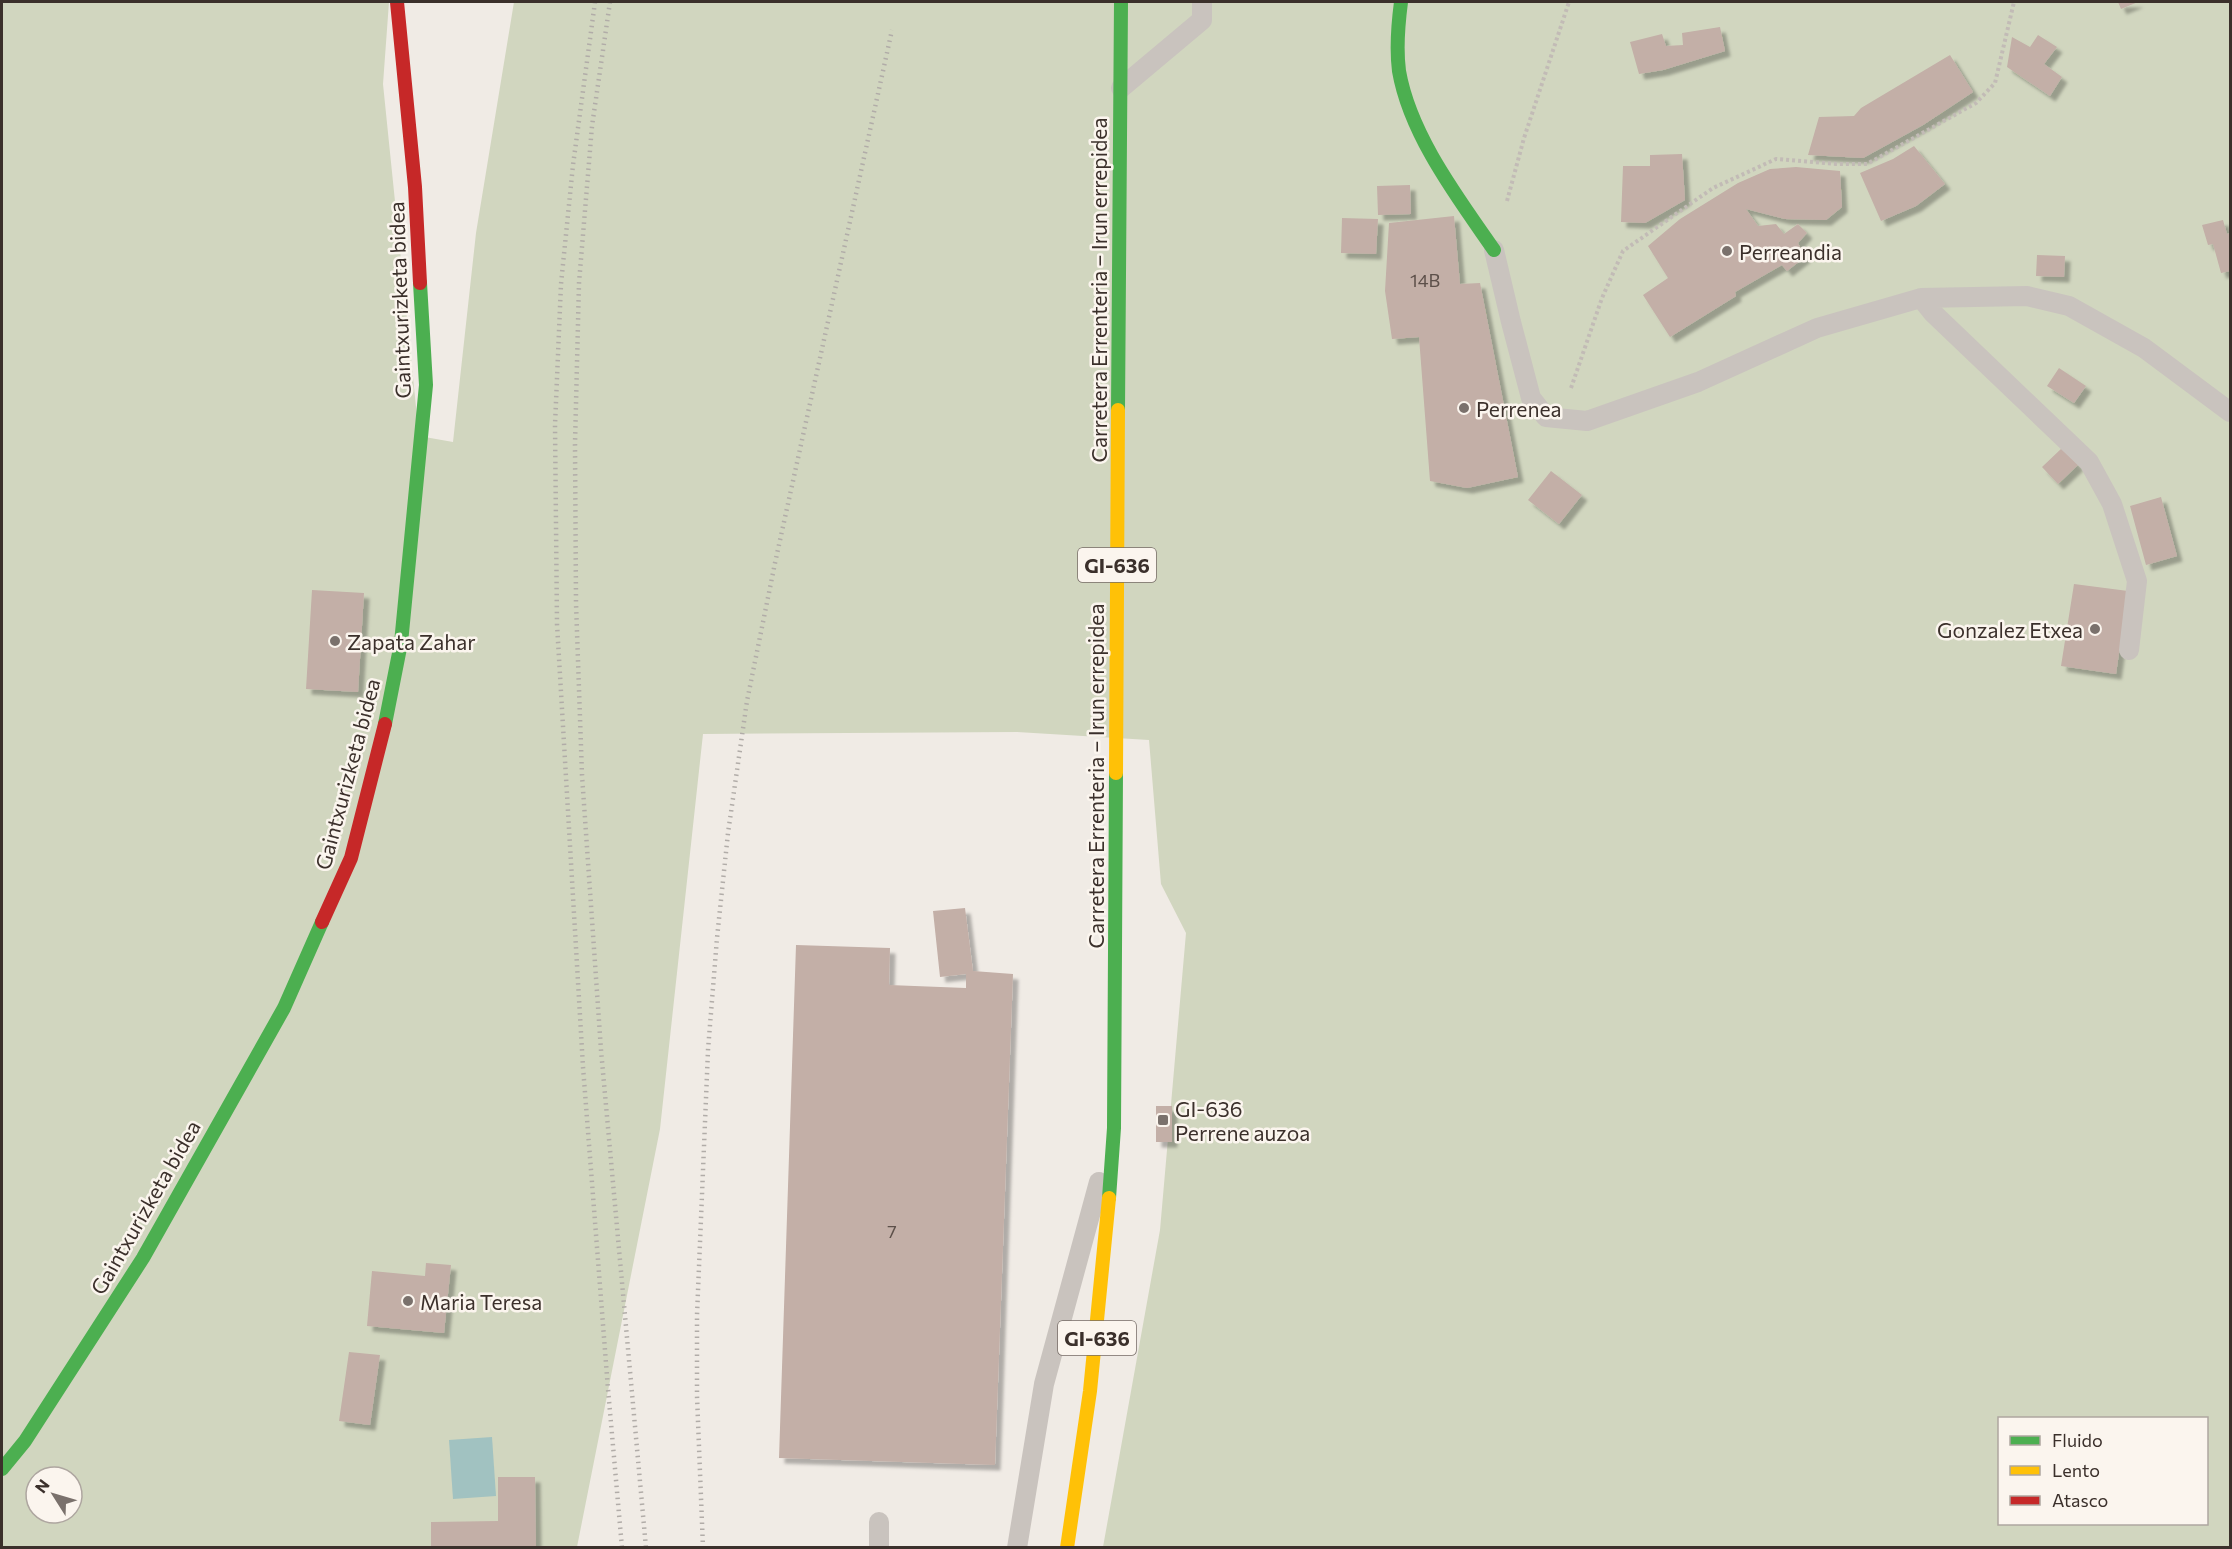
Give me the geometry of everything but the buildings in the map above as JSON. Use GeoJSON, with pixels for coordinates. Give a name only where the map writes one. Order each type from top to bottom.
{"type":"FeatureCollection","features":[{"type":"Feature","properties":{"kind":"main road","name":"Gaintxurizketa bidea"},"geometry":{"type":"LineString","coordinates":[[2,1468],[25,1441],[143,1258],[284,1008],[351,858],[384,729],[401,643],[426,385],[415,187],[397,2]]}},
{"type":"Feature","properties":{"kind":"main road","name":"Carretera Errenteria – Irun errepidea"},"geometry":{"type":"LineString","coordinates":[[1067,1548],[1082,1457],[1096,1347],[1108,1237],[1114,1128],[1121,2]]}},
{"type":"Feature","properties":{"kind":"main road"},"geometry":{"type":"LineString","coordinates":[[1401,2],[1398,31],[1400,78],[1410,107],[1428,151],[1494,250]]}},
{"type":"Feature","properties":{"kind":"lane"},"geometry":{"type":"LineString","coordinates":[[1121,88],[1202,20],[1202,2]]}},
{"type":"Feature","properties":{"kind":"lane"},"geometry":{"type":"LineString","coordinates":[[1494,250],[1510,322],[1531,398],[1546,417],[1587,421],[1698,382],[1817,328],[1922,298],[2027,296],[2069,306],[2144,348],[2230,412]]}},
{"type":"Feature","properties":{"kind":"lane"},"geometry":{"type":"LineString","coordinates":[[1922,298],[1934,313],[2089,462],[2112,504],[2138,581],[2129,650]]}},
{"type":"Feature","properties":{"kind":"lane"},"geometry":{"type":"LineString","coordinates":[[1017,1548],[1044,1384],[1114,1128]]}},
{"type":"Feature","properties":{"kind":"lane"},"geometry":{"type":"LineString","coordinates":[[879,1522],[879,1548]]}},
{"type":"Feature","properties":{"kind":"path"},"geometry":{"type":"LineString","coordinates":[[1494,250],[1524,138],[1569,2]]}},
{"type":"Feature","properties":{"kind":"path"},"geometry":{"type":"LineString","coordinates":[[1561,418],[1602,298],[1623,251],[1713,188],[1776,159],[1867,164],[1976,104],[1995,82],[2014,2]]}},
{"type":"Feature","properties":{"kind":"green space"},"geometry":{"type":"Polygon","coordinates":[[[2,2],[389,2],[383,84],[419,436],[453,442],[476,233],[514,2],[2230,2],[2230,1547],[1103,1547],[1160,1230],[1186,933],[1161,884],[1149,740],[1017,732],[703,734],[660,1129],[577,1547],[2,1548],[2,2]]]}},
{"type":"Feature","properties":{"kind":"water"},"geometry":{"type":"Polygon","coordinates":[[[492,1437],[496,1496],[453,1499],[449,1440],[492,1437]]]}},
{"type":"Feature","properties":{"kind":"railway"},"geometry":{"type":"LineString","coordinates":[[595,2],[573,165],[561,284],[555,425],[557,624],[583,1067],[622,1548]]}},
{"type":"Feature","properties":{"kind":"railway"},"geometry":{"type":"LineString","coordinates":[[610,2],[592,126],[579,283],[575,444],[576,603],[582,775],[601,1050],[646,1548]]}},
{"type":"Feature","properties":{"kind":"railway"},"geometry":{"type":"LineString","coordinates":[[703,1548],[697,1396],[697,1315],[708,1050],[728,833],[747,701],[775,563],[892,30]]}},
{"type":"Feature","properties":{"kind":"traffic: fast"},"geometry":{"type":"LineString","coordinates":[[1118,410],[1121,2]]}},
{"type":"Feature","properties":{"kind":"traffic: fast"},"geometry":{"type":"LineString","coordinates":[[1401,2],[1398,36],[1399,71],[1413,119],[1437,165],[1494,250]]}},
{"type":"Feature","properties":{"kind":"traffic: fast"},"geometry":{"type":"LineString","coordinates":[[385,724],[401,643],[426,385],[420,283]]}},
{"type":"Feature","properties":{"kind":"traffic: fast"},"geometry":{"type":"LineString","coordinates":[[1109,1198],[1114,1128],[1116,773]]}},
{"type":"Feature","properties":{"kind":"traffic: fast"},"geometry":{"type":"LineString","coordinates":[[2,1469],[25,1441],[143,1258],[284,1008],[322,922]]}},
{"type":"Feature","properties":{"kind":"traffic: slow"},"geometry":{"type":"LineString","coordinates":[[1116,773],[1118,410]]}},
{"type":"Feature","properties":{"kind":"traffic: slow"},"geometry":{"type":"LineString","coordinates":[[1067,1548],[1090,1391],[1109,1198]]}},
{"type":"Feature","properties":{"kind":"traffic: jam"},"geometry":{"type":"LineString","coordinates":[[397,2],[415,187],[420,283]]}},
{"type":"Feature","properties":{"kind":"traffic: jam"},"geometry":{"type":"LineString","coordinates":[[322,922],[351,858],[385,724]]}},
{"type":"Feature","properties":{"kind":"place","name":"Perreandia"},"geometry":{"type":"Point","coordinates":[1727,251]}},
{"type":"Feature","properties":{"kind":"place","name":"Perrenea"},"geometry":{"type":"Point","coordinates":[1464,408]}},
{"type":"Feature","properties":{"kind":"place","name":"Gonzalez Etxea"},"geometry":{"type":"Point","coordinates":[2095,629]}},
{"type":"Feature","properties":{"kind":"place","name":"Zapata Zahar"},"geometry":{"type":"Point","coordinates":[335,641]}},
{"type":"Feature","properties":{"kind":"place","name":"GI-636 Perrene auzoa"},"geometry":{"type":"Point","coordinates":[1163,1120]}},
{"type":"Feature","properties":{"kind":"place","name":"Maria Teresa"},"geometry":{"type":"Point","coordinates":[408,1301]}}]}
